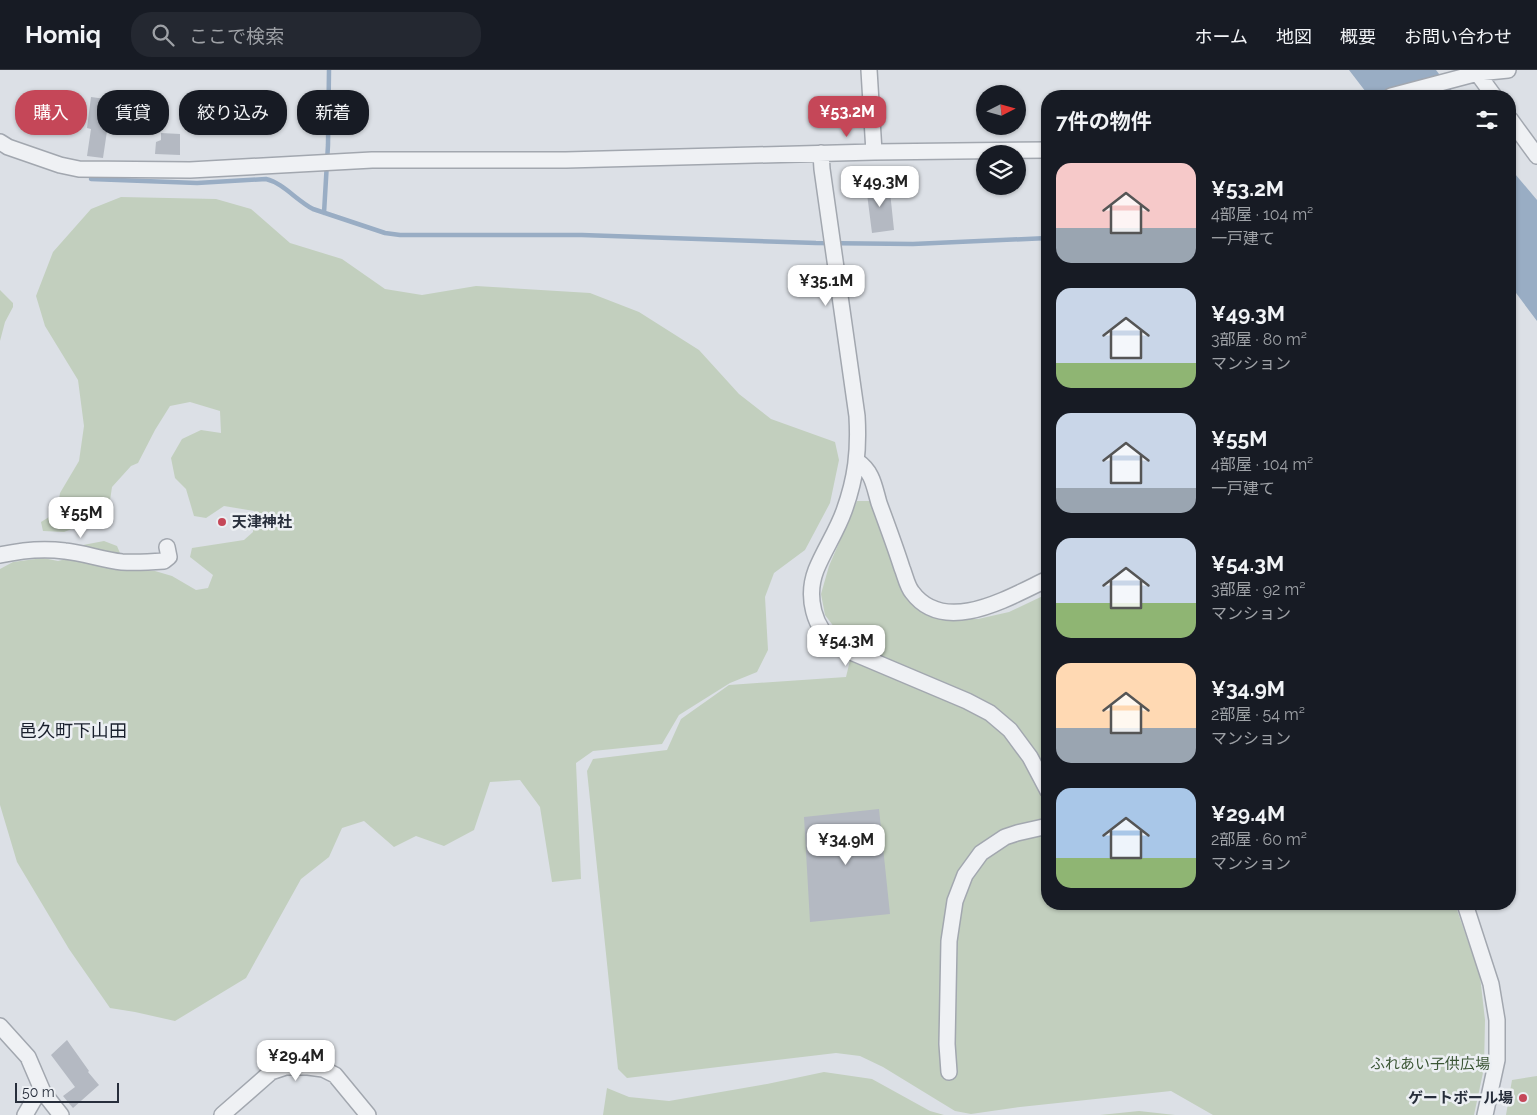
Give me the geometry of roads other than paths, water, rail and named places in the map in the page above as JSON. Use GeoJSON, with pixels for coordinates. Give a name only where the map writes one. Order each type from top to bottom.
{"type":"FeatureCollection","features":[{"type":"Feature","properties":{"kind":"street"},"geometry":{"type":"LineString","coordinates":[[869,70],[874,152]]}},
{"type":"Feature","properties":{"kind":"street"},"geometry":{"type":"LineString","coordinates":[[1412,90],[1473,73],[1508,70]]}},
{"type":"Feature","properties":{"kind":"street"},"geometry":{"type":"LineString","coordinates":[[1473,73],[1489,90]]}},
{"type":"Feature","properties":{"kind":"street"},"geometry":{"type":"LineString","coordinates":[[1516,127],[1537,156]]}},
{"type":"Feature","properties":{"kind":"street"},"geometry":{"type":"LineString","coordinates":[[0,142],[8,147],[60,165],[79,169],[190,170],[372,160],[566,160],[821,153],[1041,150]]}},
{"type":"Feature","properties":{"kind":"street"},"geometry":{"type":"LineString","coordinates":[[821,153],[859,442],[853,483],[844,512],[816,570],[811,587],[812,604],[816,620],[823,631],[837,645],[967,700],[990,713],[1010,730],[1030,756],[1041,777]]}},
{"type":"Feature","properties":{"kind":"street"},"geometry":{"type":"LineString","coordinates":[[857,461],[866,466],[872,478],[911,591],[923,604],[937,610],[953,613],[972,611],[993,605],[1041,582]]}},
{"type":"Feature","properties":{"kind":"street"},"geometry":{"type":"LineString","coordinates":[[0,555],[32,549],[66,551],[98,559],[124,562],[145,562],[164,561],[169,557],[166,548]]}},
{"type":"Feature","properties":{"kind":"street"},"geometry":{"type":"LineString","coordinates":[[949,1072],[947,1044],[949,941],[955,901],[965,875],[980,853],[1005,837],[1041,828]]}},
{"type":"Feature","properties":{"kind":"street"},"geometry":{"type":"LineString","coordinates":[[1467,910],[1491,984],[1497,1020],[1497,1060],[1485,1115]]}},
{"type":"Feature","properties":{"kind":"street"},"geometry":{"type":"LineString","coordinates":[[0,1026],[28,1057],[43,1092],[61,1115]]}},
{"type":"Feature","properties":{"kind":"street"},"geometry":{"type":"LineString","coordinates":[[222,1115],[271,1072],[286,1067],[308,1066],[323,1069],[335,1075],[368,1115]]}},
{"type":"Feature","properties":{"kind":"street"},"geometry":{"type":"LineString","coordinates":[[25,1115],[36,1096],[43,1092]]}},
{"type":"Feature","properties":{"kind":"water"},"geometry":{"type":"Polygon","coordinates":[[[1349,70],[1436,70],[1451,90],[1364,90],[1349,70]]]}},
{"type":"Feature","properties":{"kind":"water"},"geometry":{"type":"Polygon","coordinates":[[[1516,175],[1537,200],[1537,321],[1516,293],[1516,175]]]}},
{"type":"Feature","properties":{"kind":"waterway"},"geometry":{"type":"LineString","coordinates":[[324,213],[328,145],[329,70]]}},
{"type":"Feature","properties":{"kind":"waterway"},"geometry":{"type":"LineString","coordinates":[[91,179],[197,183],[266,179],[278,184],[313,209],[385,233],[400,235],[582,235],[816,243],[913,244],[1041,238]]}},
{"type":"Feature","properties":{"kind":"place","name":"天津神社"},"geometry":{"type":"Point","coordinates":[222,522]}},
{"type":"Feature","properties":{"kind":"place","name":"ゲートボール場"},"geometry":{"type":"Point","coordinates":[1523,1098]}},
{"type":"Feature","properties":{"kind":"district","name":"邑久町下山田"},"geometry":{"type":"Point","coordinates":[73,730]}},
{"type":"Feature","properties":{"kind":"park label","name":"ふれあい子供広場"},"geometry":{"type":"Point","coordinates":[1430,1064]}}]}
